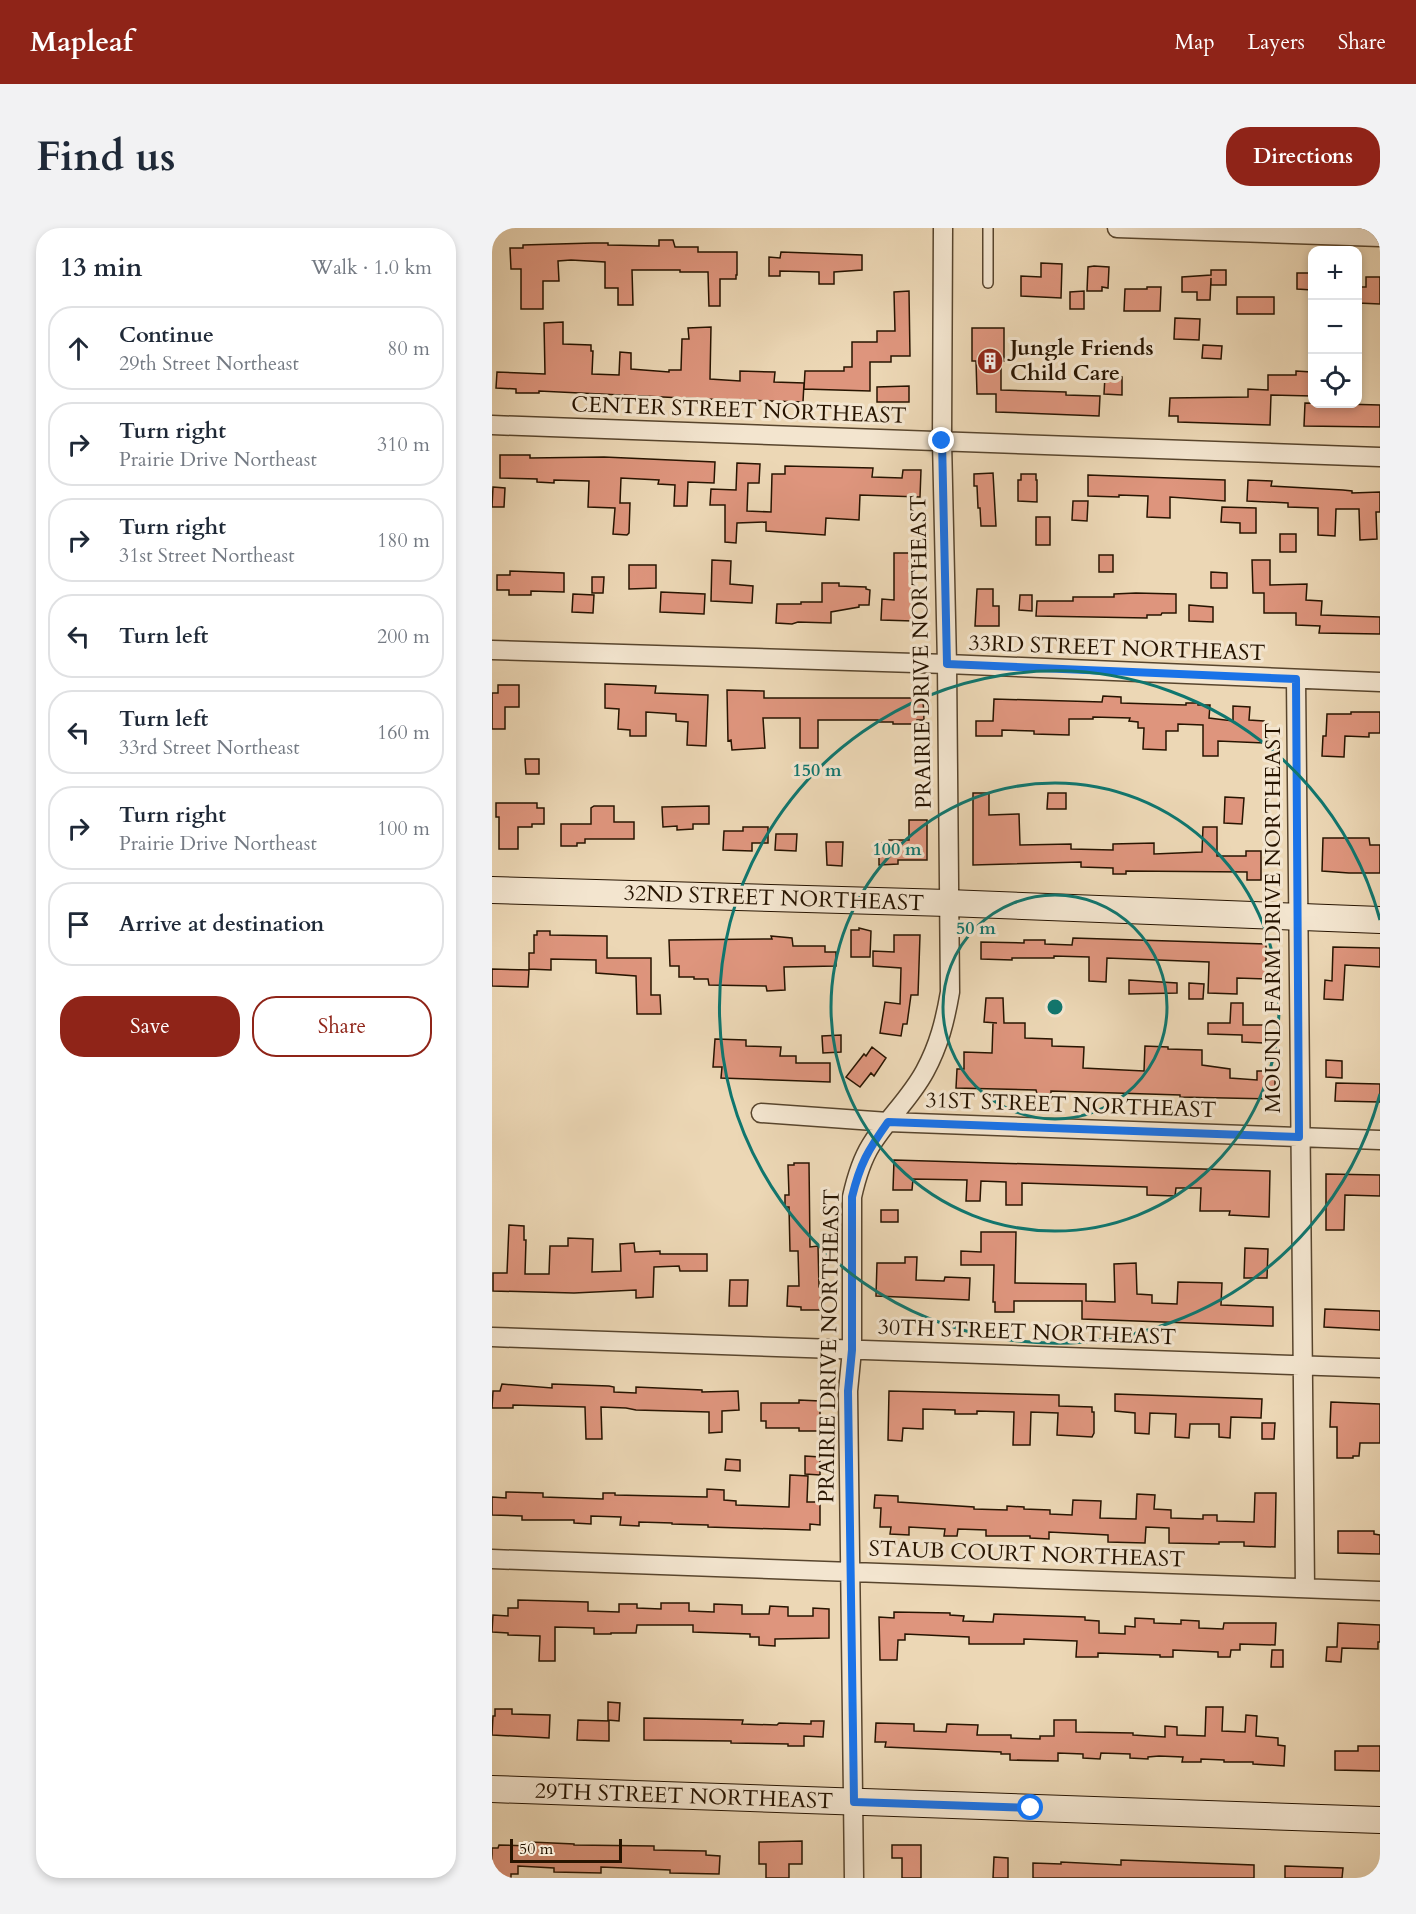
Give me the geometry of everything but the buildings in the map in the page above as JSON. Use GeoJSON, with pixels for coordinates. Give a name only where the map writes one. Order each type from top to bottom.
{"type":"FeatureCollection","features":[{"type":"Feature","properties":{"kind":"main road","name":"32ND STREET NORTHEAST"},"geometry":{"type":"LineString","coordinates":[[492,890],[948,903],[1380,920]]}},
{"type":"Feature","properties":{"kind":"main road","name":"29TH STREET NORTHEAST"},"geometry":{"type":"LineString","coordinates":[[492,1789],[1380,1820]]}},
{"type":"Feature","properties":{"kind":"street","name":"PRAIRIE DRIVE NORTHEAST"},"geometry":{"type":"LineString","coordinates":[[854,1878],[848,1391],[852,1350],[852,1197],[858,1173],[870,1146],[909,1097],[925,1071],[945,1025],[950,992],[942,441],[943,228]]}},
{"type":"Feature","properties":{"kind":"street"},"geometry":{"type":"LineString","coordinates":[[1117,228],[1380,237]]}},
{"type":"Feature","properties":{"kind":"street","name":"CENTER STREET NORTHEAST"},"geometry":{"type":"LineString","coordinates":[[492,425],[1380,457]]}},
{"type":"Feature","properties":{"kind":"street","name":"33RD STREET NORTHEAST"},"geometry":{"type":"LineString","coordinates":[[492,650],[947,664],[1380,682]]}},
{"type":"Feature","properties":{"kind":"street","name":"MOUND FARM DRIVE NORTHEAST"},"geometry":{"type":"LineString","coordinates":[[1296,679],[1305,1588]]}},
{"type":"Feature","properties":{"kind":"street","name":"31ST STREET NORTHEAST"},"geometry":{"type":"LineString","coordinates":[[761,1113],[888,1122],[1380,1140]]}},
{"type":"Feature","properties":{"kind":"street","name":"30TH STREET NORTHEAST"},"geometry":{"type":"LineString","coordinates":[[492,1337],[1380,1368]]}},
{"type":"Feature","properties":{"kind":"street","name":"STAUB COURT NORTHEAST"},"geometry":{"type":"LineString","coordinates":[[492,1559],[1380,1591]]}},
{"type":"Feature","properties":{"kind":"lane"},"geometry":{"type":"LineString","coordinates":[[988,228],[988,284]]}},
{"type":"Feature","properties":{"kind":"place","name":"Jungle Friends Child Care"},"geometry":{"type":"Point","coordinates":[990,361]}},
{"type":"Feature","properties":{"kind":"route"},"geometry":{"type":"LineString","coordinates":[[942,441],[947,664],[1296,679],[1299,1137],[888,1122],[870,1146],[858,1173],[852,1197],[852,1350],[848,1391],[854,1802],[1031,1808]]}}]}
